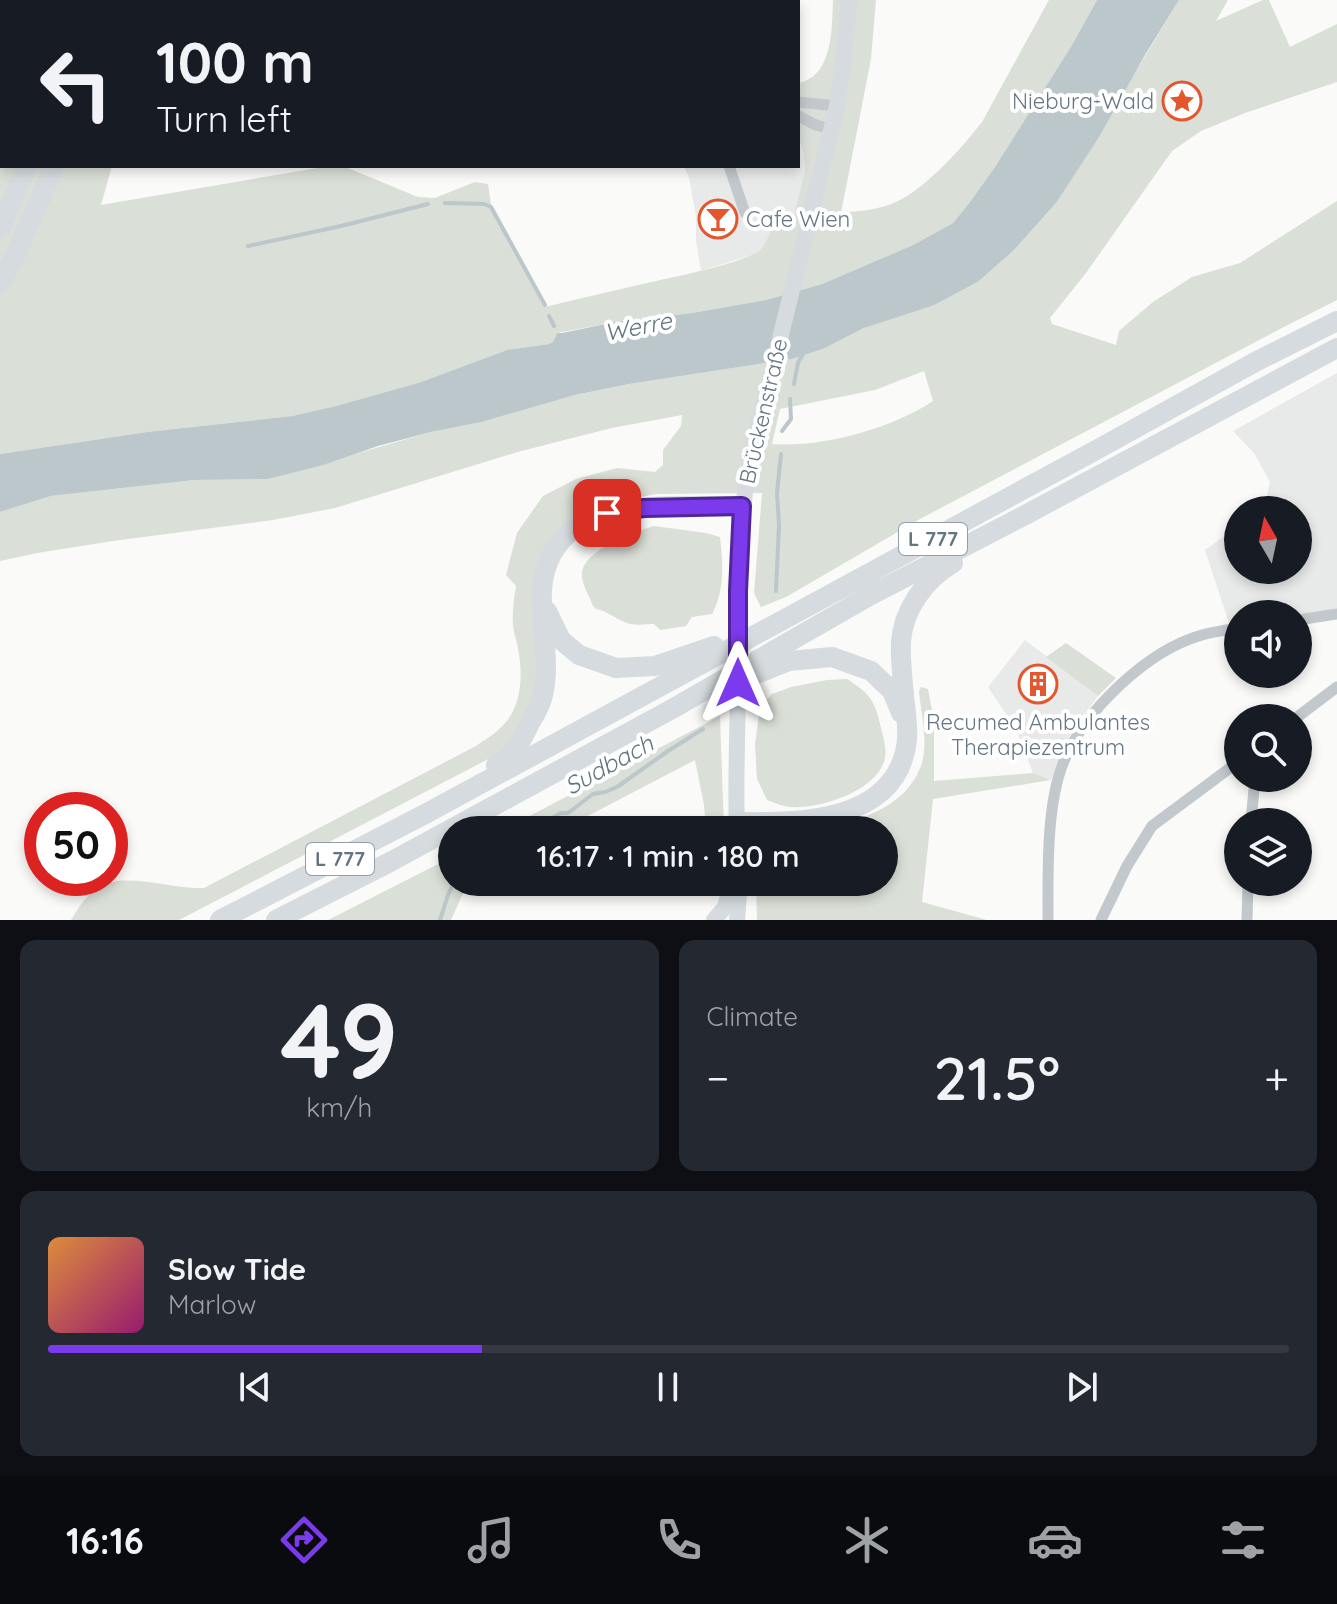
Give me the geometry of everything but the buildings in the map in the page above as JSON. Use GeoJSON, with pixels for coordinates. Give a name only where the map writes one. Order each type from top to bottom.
{"type":"FeatureCollection","features":[{"type":"Feature","properties":{"kind":"highway"},"geometry":{"type":"LineString","coordinates":[[3,222],[26,168]]}},
{"type":"Feature","properties":{"kind":"highway"},"geometry":{"type":"LineString","coordinates":[[0,284],[53,168]]}},
{"type":"Feature","properties":{"kind":"highway","name":"L 777"},"geometry":{"type":"LineString","coordinates":[[220,920],[427,813],[1257,361],[1337,321]]}},
{"type":"Feature","properties":{"kind":"highway","name":"L 777"},"geometry":{"type":"LineString","coordinates":[[276,920],[392,861],[648,722],[869,596],[1337,348]]}},
{"type":"Feature","properties":{"kind":"highway","name":"L 777"},"geometry":{"type":"LineString","coordinates":[[427,813],[451,790],[505,760],[521,743],[543,698],[546,669],[542,602],[546,570],[565,534],[607,513],[644,508],[742,506]]}},
{"type":"Feature","properties":{"kind":"highway","name":"L 777"},"geometry":{"type":"LineString","coordinates":[[827,816],[868,803],[886,787],[904,757],[908,739],[901,641],[907,614],[925,586],[945,567],[1019,526],[1029,513]]}},
{"type":"Feature","properties":{"kind":"highway"},"geometry":{"type":"LineString","coordinates":[[542,602],[561,640],[579,655],[616,668],[655,666],[767,628]]}},
{"type":"Feature","properties":{"kind":"highway"},"geometry":{"type":"LineString","coordinates":[[648,722],[674,717],[751,675],[789,661],[832,657],[871,671],[892,691],[908,739]]}},
{"type":"Feature","properties":{"kind":"main road","name":"Brückenstraße"},"geometry":{"type":"LineString","coordinates":[[737,816],[738,591],[742,506],[754,436],[837,106],[849,0]]}},
{"type":"Feature","properties":{"kind":"main road"},"geometry":{"type":"LineString","coordinates":[[714,920],[725,907],[728,896]]}},
{"type":"Feature","properties":{"kind":"main road"},"geometry":{"type":"LineString","coordinates":[[737,920],[739,896]]}},
{"type":"Feature","properties":{"kind":"street"},"geometry":{"type":"LineString","coordinates":[[800,102],[837,106]]}},
{"type":"Feature","properties":{"kind":"street"},"geometry":{"type":"LineString","coordinates":[[800,117],[831,129]]}},
{"type":"Feature","properties":{"kind":"street"},"geometry":{"type":"LineString","coordinates":[[730,168],[745,213]]}},
{"type":"Feature","properties":{"kind":"street"},"geometry":{"type":"LineString","coordinates":[[1312,618],[1337,614]]}},
{"type":"Feature","properties":{"kind":"street"},"geometry":{"type":"LineString","coordinates":[[1048,920],[1051,812],[1063,761],[1077,735],[1112,691],[1149,662],[1199,636],[1224,631]]}},
{"type":"Feature","properties":{"kind":"street"},"geometry":{"type":"LineString","coordinates":[[1312,706],[1337,687]]}},
{"type":"Feature","properties":{"kind":"street"},"geometry":{"type":"LineString","coordinates":[[1101,920],[1127,866],[1152,826],[1224,772]]}},
{"type":"Feature","properties":{"kind":"street"},"geometry":{"type":"LineString","coordinates":[[1247,920],[1248,896]]}},
{"type":"Feature","properties":{"kind":"shaded area"},"geometry":{"type":"Polygon","coordinates":[[[833,0],[876,0],[871,59],[841,213],[896,202],[919,188],[942,167],[982,122],[1049,0],[1097,0],[995,167],[953,223],[913,245],[822,284],[766,300],[557,333],[549,344],[507,350],[421,382],[292,416],[147,432],[0,454],[0,168],[111,168],[101,205],[317,168],[348,168],[418,197],[435,198],[475,182],[488,184],[492,211],[545,307],[721,266],[760,250],[775,224],[786,215],[794,215],[805,170],[800,143],[800,82],[810,79],[818,71],[831,37],[833,0]]]}},
{"type":"Feature","properties":{"kind":"shaded area"},"geometry":{"type":"Polygon","coordinates":[[[1179,0],[1228,0],[1216,21],[1269,0],[1290,47],[1337,24],[1337,82],[1201,131],[1172,151],[1086,273],[1050,318],[1052,324],[1116,345],[1119,331],[1153,302],[1192,277],[1240,263],[1337,201],[1337,300],[920,519],[786,597],[761,607],[754,593],[762,493],[657,494],[590,506],[569,520],[551,541],[534,585],[532,610],[540,687],[521,732],[498,754],[179,920],[71,920],[88,896],[128,896],[128,881],[204,888],[476,746],[496,732],[511,714],[520,687],[520,658],[513,619],[516,586],[506,575],[517,533],[543,496],[576,479],[617,468],[655,472],[663,465],[663,450],[681,426],[682,415],[612,428],[521,451],[335,508],[0,561],[0,512],[51,496],[195,480],[268,479],[575,395],[792,359],[823,349],[864,328],[979,281],[1013,251],[1056,203],[1179,0]],[[924,371],[875,390],[780,409],[772,444],[833,440],[877,428],[933,401],[924,371]]]}},
{"type":"Feature","properties":{"kind":"shaded area"},"geometry":{"type":"Polygon","coordinates":[[[800,143],[803,150],[805,170],[794,215],[771,233],[755,254],[701,271],[689,178],[685,168],[800,168],[800,143]]]}},
{"type":"Feature","properties":{"kind":"shaded area"},"geometry":{"type":"Polygon","coordinates":[[[1337,373],[1337,611],[1312,614],[1312,600],[1224,600],[1224,608],[1205,550],[1224,536],[1224,584],[1312,584],[1312,496],[1267,496],[1270,482],[1254,453],[1233,431],[1337,373]]]}},
{"type":"Feature","properties":{"kind":"shaded area"},"geometry":{"type":"Polygon","coordinates":[[[654,526],[720,537],[721,586],[712,614],[692,617],[686,626],[660,630],[654,624],[627,623],[593,606],[582,576],[590,558],[610,544],[654,526]]]}},
{"type":"Feature","properties":{"kind":"shaded area"},"geometry":{"type":"Polygon","coordinates":[[[1025,640],[1098,696],[1072,731],[1051,780],[1033,773],[1016,729],[988,687],[1025,640]]]}},
{"type":"Feature","properties":{"kind":"shaded area"},"geometry":{"type":"Polygon","coordinates":[[[1066,643],[1116,678],[1098,696],[1046,657],[1066,643]]]}},
{"type":"Feature","properties":{"kind":"shaded area"},"geometry":{"type":"Polygon","coordinates":[[[847,679],[866,694],[876,711],[886,751],[880,770],[860,789],[817,805],[791,807],[767,800],[757,779],[755,744],[760,708],[772,694],[791,687],[847,679]]]}},
{"type":"Feature","properties":{"kind":"shaded area"},"geometry":{"type":"Polygon","coordinates":[[[921,687],[928,689],[934,721],[934,781],[1033,773],[1051,780],[933,799],[922,902],[987,920],[757,920],[756,896],[898,896],[898,816],[866,816],[904,793],[921,766],[924,728],[921,687]]]}},
{"type":"Feature","properties":{"kind":"shaded area"},"geometry":{"type":"Polygon","coordinates":[[[720,716],[724,816],[705,816],[695,760],[588,816],[530,816],[720,716]]]}},
{"type":"Feature","properties":{"kind":"shaded area"},"geometry":{"type":"Polygon","coordinates":[[[438,864],[438,896],[462,896],[451,920],[328,920],[438,864]]]}},
{"type":"Feature","properties":{"kind":"water","name":"Werre"},"geometry":{"type":"Polygon","coordinates":[[[1097,0],[1179,0],[1099,137],[1056,203],[1013,251],[979,281],[934,305],[864,328],[823,349],[792,359],[575,395],[482,422],[378,446],[268,479],[195,480],[51,496],[0,512],[0,454],[147,432],[292,416],[336,406],[421,382],[507,350],[549,344],[557,333],[766,300],[822,284],[913,245],[953,223],[970,202],[1072,45],[1097,0]]]}},
{"type":"Feature","properties":{"kind":"waterway"},"geometry":{"type":"LineString","coordinates":[[445,203],[491,207],[545,305]]}},
{"type":"Feature","properties":{"kind":"waterway"},"geometry":{"type":"LineString","coordinates":[[248,246],[428,204]]}},
{"type":"Feature","properties":{"kind":"waterway"},"geometry":{"type":"LineString","coordinates":[[549,316],[554,326]]}},
{"type":"Feature","properties":{"kind":"waterway","name":"Sudbach"},"geometry":{"type":"LineString","coordinates":[[794,384],[798,363],[804,352]]}},
{"type":"Feature","properties":{"kind":"waterway","name":"Sudbach"},"geometry":{"type":"LineString","coordinates":[[782,431],[791,419],[790,399]]}},
{"type":"Feature","properties":{"kind":"waterway","name":"Sudbach"},"geometry":{"type":"LineString","coordinates":[[776,591],[777,493],[781,454]]}},
{"type":"Feature","properties":{"kind":"waterway","name":"Sudbach"},"geometry":{"type":"LineString","coordinates":[[556,816],[568,813],[593,794],[617,787],[703,729]]}},
{"type":"Feature","properties":{"kind":"waterway","name":"Sudbach"},"geometry":{"type":"LineString","coordinates":[[440,920],[448,896]]}},
{"type":"Feature","properties":{"kind":"place","name":"Nieburg-Wald"},"geometry":{"type":"Point","coordinates":[1182,101]}},
{"type":"Feature","properties":{"kind":"place","name":"Cafe Wien"},"geometry":{"type":"Point","coordinates":[718,219]}},
{"type":"Feature","properties":{"kind":"place","name":"Recumed Ambulantes Therapiezentrum"},"geometry":{"type":"Point","coordinates":[1038,684]}},
{"type":"Feature","properties":{"kind":"route"},"geometry":{"type":"LineString","coordinates":[[607,513],[644,508],[742,506],[738,683]]}}]}
